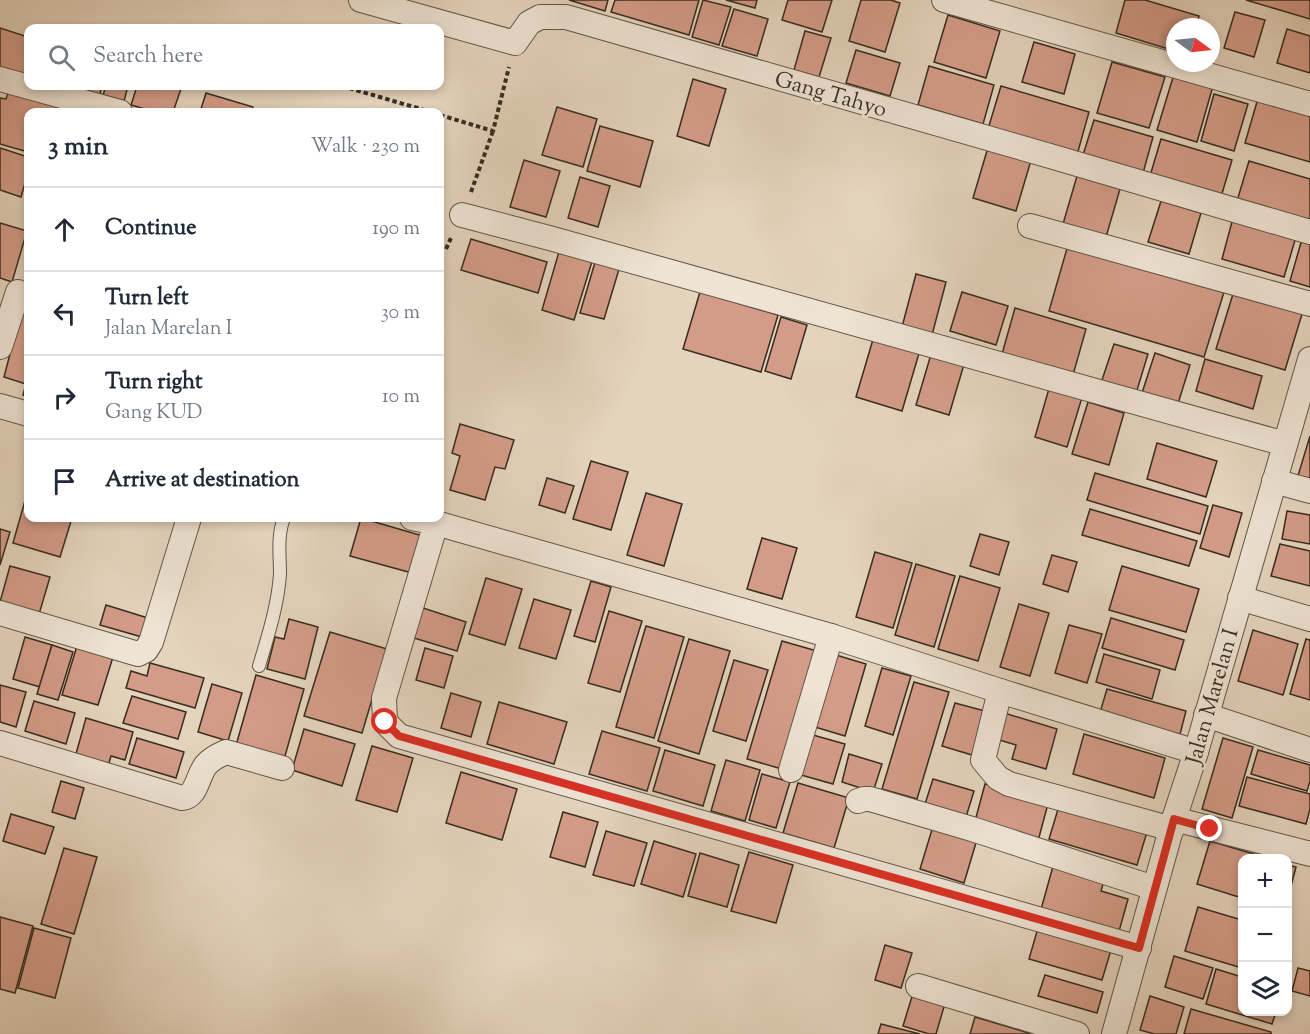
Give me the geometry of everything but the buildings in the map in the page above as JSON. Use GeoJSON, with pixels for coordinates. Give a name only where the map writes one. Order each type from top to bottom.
{"type":"FeatureCollection","features":[{"type":"Feature","properties":{"kind":"street"},"geometry":{"type":"LineString","coordinates":[[361,0],[515,43]]}},
{"type":"Feature","properties":{"kind":"street"},"geometry":{"type":"LineString","coordinates":[[944,0],[1310,104]]}},
{"type":"Feature","properties":{"kind":"street","name":"Gang Tahyo"},"geometry":{"type":"LineString","coordinates":[[515,43],[529,23],[540,17],[566,17],[1310,232]]}},
{"type":"Feature","properties":{"kind":"street"},"geometry":{"type":"LineString","coordinates":[[0,79],[24,86]]}},
{"type":"Feature","properties":{"kind":"street"},"geometry":{"type":"LineString","coordinates":[[40,90],[105,108]]}},
{"type":"Feature","properties":{"kind":"street"},"geometry":{"type":"LineString","coordinates":[[462,215],[1285,444]]}},
{"type":"Feature","properties":{"kind":"street"},"geometry":{"type":"LineString","coordinates":[[1030,226],[1310,304]]}},
{"type":"Feature","properties":{"kind":"street"},"geometry":{"type":"LineString","coordinates":[[0,347],[18,292]]}},
{"type":"Feature","properties":{"kind":"street","name":"Jalan Marelan I"},"geometry":{"type":"LineString","coordinates":[[1114,1034],[1154,888],[1285,444],[1305,398],[1310,359]]}},
{"type":"Feature","properties":{"kind":"street"},"geometry":{"type":"LineString","coordinates":[[0,406],[24,413]]}},
{"type":"Feature","properties":{"kind":"street"},"geometry":{"type":"LineString","coordinates":[[1274,481],[1310,491]]}},
{"type":"Feature","properties":{"kind":"street"},"geometry":{"type":"LineString","coordinates":[[0,613],[138,654],[146,650],[151,642],[188,522]]}},
{"type":"Feature","properties":{"kind":"street"},"geometry":{"type":"LineString","coordinates":[[431,522],[831,636],[1196,752]]}},
{"type":"Feature","properties":{"kind":"street"},"geometry":{"type":"LineString","coordinates":[[436,523],[384,698],[385,722],[399,736],[1139,948]]}},
{"type":"Feature","properties":{"kind":"street"},"geometry":{"type":"LineString","coordinates":[[1240,598],[1310,620]]}},
{"type":"Feature","properties":{"kind":"street"},"geometry":{"type":"LineString","coordinates":[[791,770],[831,636]]}},
{"type":"Feature","properties":{"kind":"street"},"geometry":{"type":"LineString","coordinates":[[1000,691],[983,760],[998,778],[1009,784],[1173,824],[1310,854]]}},
{"type":"Feature","properties":{"kind":"street"},"geometry":{"type":"LineString","coordinates":[[1206,715],[1310,750]]}},
{"type":"Feature","properties":{"kind":"street"},"geometry":{"type":"LineString","coordinates":[[0,743],[182,798],[188,798],[192,794],[206,766],[216,756],[226,752],[282,768]]}},
{"type":"Feature","properties":{"kind":"street"},"geometry":{"type":"LineString","coordinates":[[858,801],[870,799],[881,802],[1154,888]]}},
{"type":"Feature","properties":{"kind":"street"},"geometry":{"type":"LineString","coordinates":[[918,986],[1077,1034]]}},
{"type":"Feature","properties":{"kind":"lane"},"geometry":{"type":"LineString","coordinates":[[259,666],[271,627],[277,594],[282,522]]}},
{"type":"Feature","properties":{"kind":"path"},"geometry":{"type":"LineString","coordinates":[[462,215],[493,131],[515,43]]}},
{"type":"Feature","properties":{"kind":"path"},"geometry":{"type":"LineString","coordinates":[[356,90],[417,108]]}},
{"type":"Feature","properties":{"kind":"path"},"geometry":{"type":"LineString","coordinates":[[444,116],[493,131]]}},
{"type":"Feature","properties":{"kind":"route"},"geometry":{"type":"LineString","coordinates":[[385,722],[399,736],[1139,948],[1174,819],[1210,829]]}}]}
